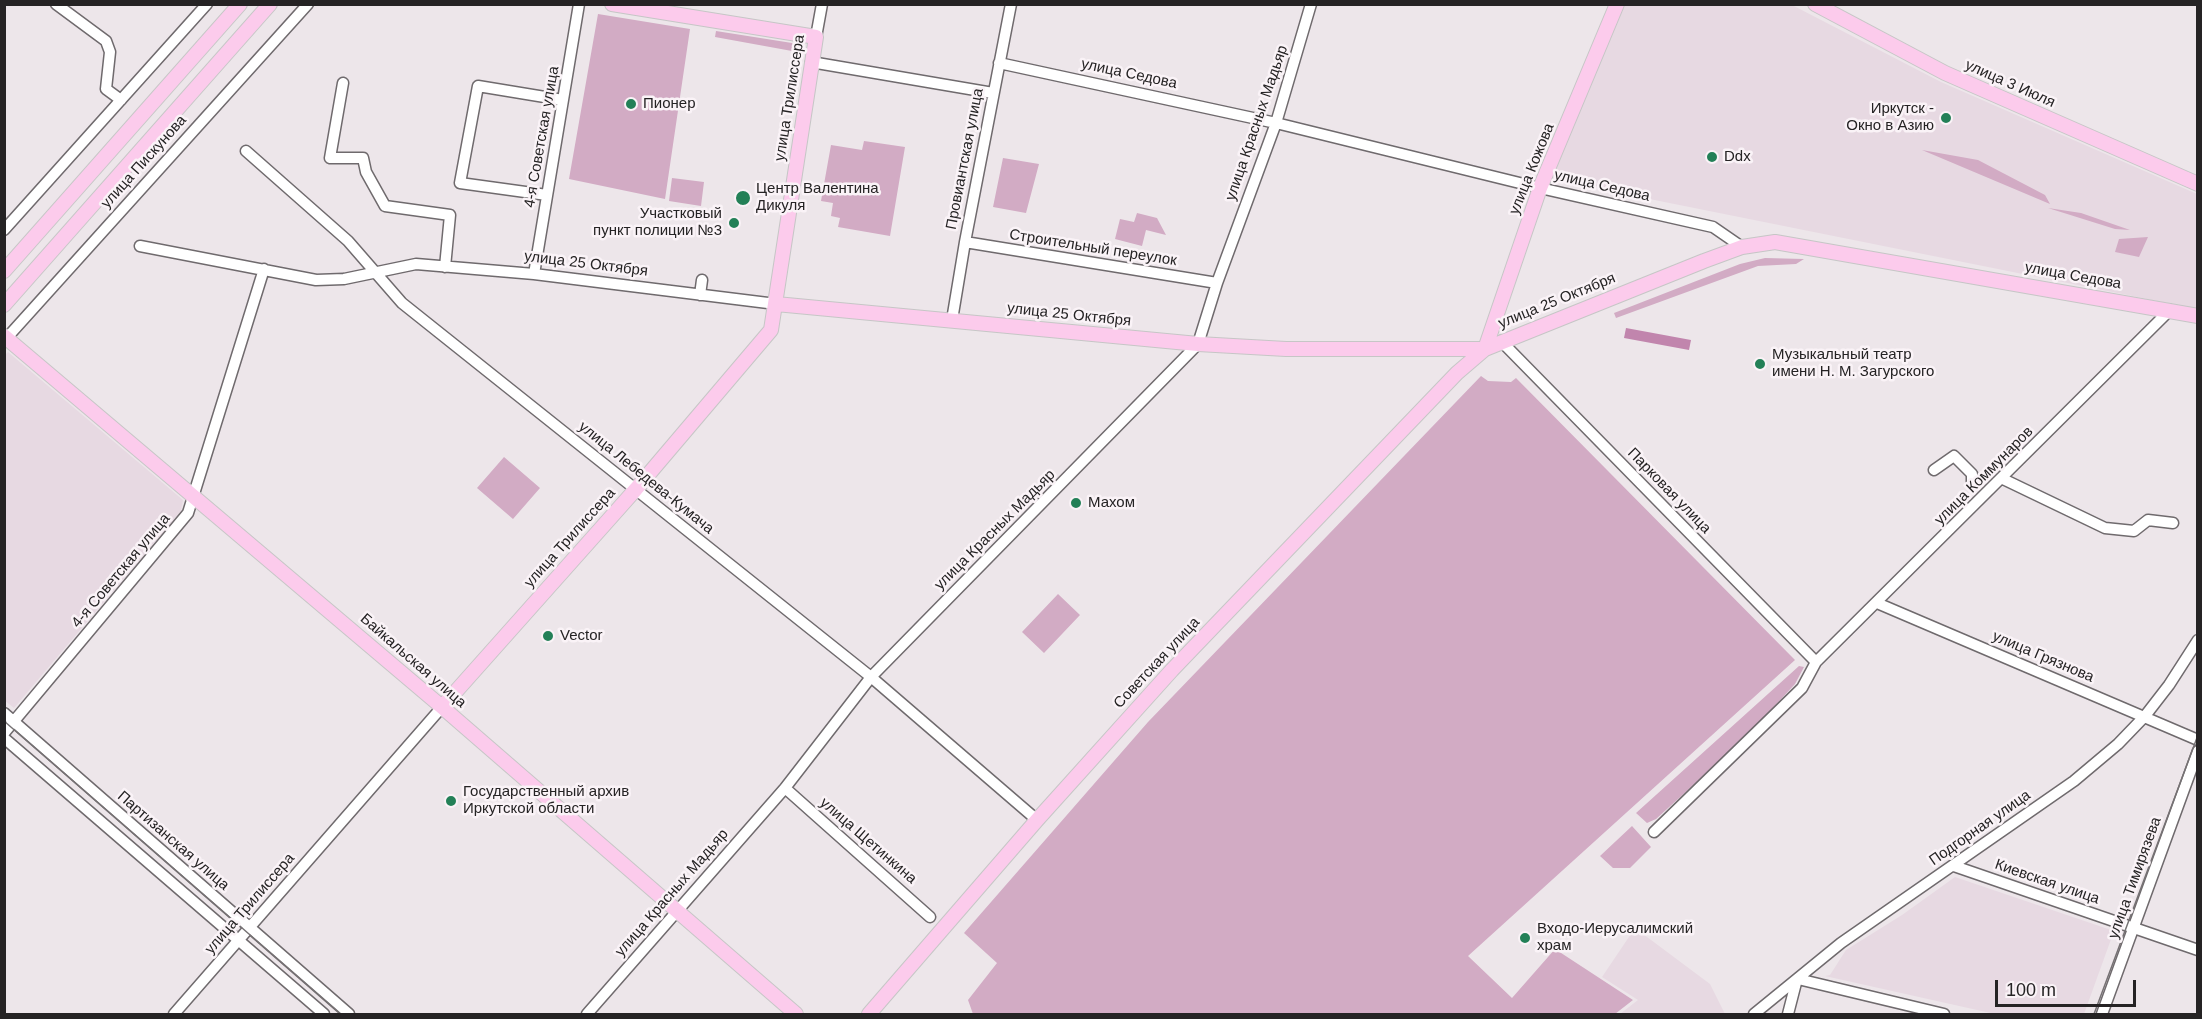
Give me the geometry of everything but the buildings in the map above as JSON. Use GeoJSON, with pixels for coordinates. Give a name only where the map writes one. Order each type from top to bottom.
{"type":"FeatureCollection","features":[{"type":"Feature","properties":{"kind":"main road"},"geometry":{"type":"LineString","coordinates":[[4,271],[240,4]]}},
{"type":"Feature","properties":{"kind":"main road","name":"улица Пискунова"},"geometry":{"type":"LineString","coordinates":[[4,305],[270,4]]}},
{"type":"Feature","properties":{"kind":"main road"},"geometry":{"type":"LineString","coordinates":[[612,4],[816,37]]}},
{"type":"Feature","properties":{"kind":"main road","name":"улица Кожова"},"geometry":{"type":"LineString","coordinates":[[1485,349],[1540,188],[1617,4]]}},
{"type":"Feature","properties":{"kind":"main road","name":"улица 3 Июля"},"geometry":{"type":"LineString","coordinates":[[1815,4],[1945,74],[2198,184]]}},
{"type":"Feature","properties":{"kind":"main road","name":"улица Трилиссера"},"geometry":{"type":"LineString","coordinates":[[442,707],[636,489],[771,330],[816,37]]}},
{"type":"Feature","properties":{"kind":"main road","name":"улица Седова"},"geometry":{"type":"LineString","coordinates":[[1742,247],[1775,242],[2198,316]]}},
{"type":"Feature","properties":{"kind":"main road","name":"улица 25 Октября"},"geometry":{"type":"LineString","coordinates":[[776,304],[1198,344],[1286,350],[1485,349],[1742,247]]}},
{"type":"Feature","properties":{"kind":"main road","name":"Байкальская улица"},"geometry":{"type":"LineString","coordinates":[[5,338],[442,707],[796,1014]]}},
{"type":"Feature","properties":{"kind":"main road","name":"Советская улица"},"geometry":{"type":"LineString","coordinates":[[868,1014],[1037,820],[1172,670],[1449,382],[1485,349]]}},
{"type":"Feature","properties":{"kind":"street"},"geometry":{"type":"LineString","coordinates":[[56,4],[105,41],[110,52],[106,89],[121,100]]}},
{"type":"Feature","properties":{"kind":"street"},"geometry":{"type":"LineString","coordinates":[[4,230],[207,4]]}},
{"type":"Feature","properties":{"kind":"street","name":"улица Пискунова"},"geometry":{"type":"LineString","coordinates":[[5,338],[308,4]]}},
{"type":"Feature","properties":{"kind":"street","name":"4-я Советская улица"},"geometry":{"type":"LineString","coordinates":[[534,274],[579,4]]}},
{"type":"Feature","properties":{"kind":"street","name":"улица Трилиссера"},"geometry":{"type":"LineString","coordinates":[[816,37],[822,4]]}},
{"type":"Feature","properties":{"kind":"street","name":"Провиантская улица"},"geometry":{"type":"LineString","coordinates":[[952,320],[1011,4]]}},
{"type":"Feature","properties":{"kind":"street","name":"улица Красных Мадьяр"},"geometry":{"type":"LineString","coordinates":[[587,1014],[785,788],[871,677],[1198,344],[1217,283],[1276,123],[1311,4]]}},
{"type":"Feature","properties":{"kind":"street"},"geometry":{"type":"LineString","coordinates":[[812,62],[993,93]]}},
{"type":"Feature","properties":{"kind":"street","name":"улица Седова"},"geometry":{"type":"LineString","coordinates":[[999,63],[1276,123],[1540,188],[1713,227],[1742,247]]}},
{"type":"Feature","properties":{"kind":"street"},"geometry":{"type":"LineString","coordinates":[[343,83],[330,158],[363,158],[366,172],[385,206],[450,215],[444,267]]}},
{"type":"Feature","properties":{"kind":"street"},"geometry":{"type":"LineString","coordinates":[[547,195],[460,183],[478,86],[563,100]]}},
{"type":"Feature","properties":{"kind":"street","name":"улица Лебедева-Кумача"},"geometry":{"type":"LineString","coordinates":[[246,151],[348,240],[402,303],[871,677],[1037,820]]}},
{"type":"Feature","properties":{"kind":"street","name":"Строительный переулок"},"geometry":{"type":"LineString","coordinates":[[965,242],[1217,283]]}},
{"type":"Feature","properties":{"kind":"street","name":"улица 25 Октября"},"geometry":{"type":"LineString","coordinates":[[140,246],[316,280],[344,279],[416,264],[534,274],[776,304]]}},
{"type":"Feature","properties":{"kind":"street","name":"4-я Советская улица"},"geometry":{"type":"LineString","coordinates":[[4,733],[188,513],[264,269]]}},
{"type":"Feature","properties":{"kind":"street"},"geometry":{"type":"LineString","coordinates":[[700,295],[702,280]]}},
{"type":"Feature","properties":{"kind":"street","name":"улица Коммунаров"},"geometry":{"type":"LineString","coordinates":[[1654,832],[1802,688],[1816,662],[2003,479],[2170,310]]}},
{"type":"Feature","properties":{"kind":"street","name":"Парковая улица"},"geometry":{"type":"LineString","coordinates":[[1501,341],[1816,662]]}},
{"type":"Feature","properties":{"kind":"street"},"geometry":{"type":"LineString","coordinates":[[1934,470],[1954,456],[1972,474],[1972,483]]}},
{"type":"Feature","properties":{"kind":"street"},"geometry":{"type":"LineString","coordinates":[[2003,479],[2105,528],[2134,531],[2148,520],[2173,523]]}},
{"type":"Feature","properties":{"kind":"street","name":"улица Грязнова"},"geometry":{"type":"LineString","coordinates":[[1877,603],[2198,740]]}},
{"type":"Feature","properties":{"kind":"street","name":"Подгорная улица"},"geometry":{"type":"LineString","coordinates":[[1754,1014],[1842,943],[2074,781],[2118,744],[2145,716],[2198,640]]}},
{"type":"Feature","properties":{"kind":"street","name":"улица Трилиссера"},"geometry":{"type":"LineString","coordinates":[[174,1014],[251,929],[442,707]]}},
{"type":"Feature","properties":{"kind":"street","name":"Партизанская улица"},"geometry":{"type":"LineString","coordinates":[[4,713],[349,1014]]}},
{"type":"Feature","properties":{"kind":"street"},"geometry":{"type":"LineString","coordinates":[[4,738],[324,1014]]}},
{"type":"Feature","properties":{"kind":"street","name":"улица Тимирязева"},"geometry":{"type":"LineString","coordinates":[[2102,1014],[2198,751]]}},
{"type":"Feature","properties":{"kind":"street","name":"улица Щетинкина"},"geometry":{"type":"LineString","coordinates":[[785,788],[930,917]]}},
{"type":"Feature","properties":{"kind":"street","name":"Киевская улица"},"geometry":{"type":"LineString","coordinates":[[1954,866],[2198,950]]}},
{"type":"Feature","properties":{"kind":"street"},"geometry":{"type":"LineString","coordinates":[[1788,1014],[1798,979],[1944,1014]]}},
{"type":"Feature","properties":{"kind":"shaded area"},"geometry":{"type":"Polygon","coordinates":[[[1625,5],[1792,5],[1941,82],[2197,194],[2197,309],[1550,179],[1625,5]]]}},
{"type":"Feature","properties":{"kind":"shaded area","name":"Пионер"},"geometry":{"type":"Polygon","coordinates":[[[598,14],[690,29],[665,199],[569,179],[598,14]]]}},
{"type":"Feature","properties":{"kind":"shaded area"},"geometry":{"type":"Polygon","coordinates":[[[716,31],[792,43],[803,53],[715,37],[716,31]]]}},
{"type":"Feature","properties":{"kind":"shaded area"},"geometry":{"type":"Polygon","coordinates":[[[864,141],[905,147],[890,236],[838,227],[840,218],[831,216],[833,203],[821,201],[831,145],[862,150],[864,141]]]}},
{"type":"Feature","properties":{"kind":"shaded area"},"geometry":{"type":"Polygon","coordinates":[[[1922,150],[1978,160],[2045,195],[2050,204],[1922,150]]]}},
{"type":"Feature","properties":{"kind":"shaded area"},"geometry":{"type":"Polygon","coordinates":[[[1003,158],[1039,164],[1026,213],[993,207],[1003,158]]]}},
{"type":"Feature","properties":{"kind":"shaded area"},"geometry":{"type":"Polygon","coordinates":[[[672,178],[704,182],[701,206],[669,201],[672,178]]]}},
{"type":"Feature","properties":{"kind":"shaded area"},"geometry":{"type":"Polygon","coordinates":[[[2048,208],[2081,213],[2130,230],[2115,229],[2048,208]]]}},
{"type":"Feature","properties":{"kind":"shaded area"},"geometry":{"type":"Polygon","coordinates":[[[1137,213],[1157,218],[1166,235],[1146,230],[1142,246],[1115,239],[1120,219],[1134,222],[1137,213]]]}},
{"type":"Feature","properties":{"kind":"shaded area"},"geometry":{"type":"Polygon","coordinates":[[[2148,237],[2139,257],[2115,252],[2119,239],[2148,237]]]}},
{"type":"Feature","properties":{"kind":"shaded area"},"geometry":{"type":"Polygon","coordinates":[[[1765,258],[1804,259],[1796,264],[1758,266],[1616,318],[1614,313],[1740,264],[1765,258]]]}},
{"type":"Feature","properties":{"kind":"shaded area"},"geometry":{"type":"Polygon","coordinates":[[[1626,328],[1691,340],[1689,350],[1624,338],[1626,328]]]}},
{"type":"Feature","properties":{"kind":"shaded area"},"geometry":{"type":"Polygon","coordinates":[[[8,352],[183,500],[181,511],[14,708],[4,700],[4,356],[8,352]]]}},
{"type":"Feature","properties":{"kind":"shaded area"},"geometry":{"type":"Polygon","coordinates":[[[1481,376],[1488,381],[1511,382],[1516,378],[1795,660],[1468,956],[1512,998],[1555,949],[1633,1000],[1615,1014],[973,1014],[968,1000],[997,963],[964,933],[1148,722],[1481,376]]]}},
{"type":"Feature","properties":{"kind":"shaded area"},"geometry":{"type":"Polygon","coordinates":[[[504,457],[540,488],[513,519],[477,488],[504,457]]]}},
{"type":"Feature","properties":{"kind":"shaded area"},"geometry":{"type":"Polygon","coordinates":[[[1058,594],[1080,615],[1044,653],[1022,632],[1058,594]]]}},
{"type":"Feature","properties":{"kind":"shaded area"},"geometry":{"type":"Polygon","coordinates":[[[1799,666],[1804,667],[1795,684],[1743,740],[1656,819],[1647,823],[1636,813],[1799,666]]]}},
{"type":"Feature","properties":{"kind":"shaded area"},"geometry":{"type":"Polygon","coordinates":[[[1632,826],[1651,847],[1630,868],[1613,868],[1600,856],[1632,826]]]}},
{"type":"Feature","properties":{"kind":"shaded area"},"geometry":{"type":"Polygon","coordinates":[[[1955,877],[2114,931],[2084,1014],[1995,1014],[1825,976],[1830,975],[1846,950],[1902,915],[1955,877]]]}},
{"type":"Feature","properties":{"kind":"shaded area"},"geometry":{"type":"Polygon","coordinates":[[[1635,928],[1710,984],[1725,1014],[1620,1014],[1638,1000],[1602,977],[1635,928]]]}},
{"type":"Feature","properties":{"kind":"tram line"},"geometry":{"type":"LineString","coordinates":[[4,721],[341,1014]]}},
{"type":"Feature","properties":{"kind":"tram line"},"geometry":{"type":"LineString","coordinates":[[2094,1014],[2198,735]]}},
{"type":"Feature","properties":{"kind":"place","name":"Пионер"},"geometry":{"type":"Point","coordinates":[631,104]}},
{"type":"Feature","properties":{"kind":"place","name":"Иркутск - Окно в Азию"},"geometry":{"type":"Point","coordinates":[1946,118]}},
{"type":"Feature","properties":{"kind":"place","name":"Ddx"},"geometry":{"type":"Point","coordinates":[1712,157]}},
{"type":"Feature","properties":{"kind":"place","name":"Центр Валентина Дикуля"},"geometry":{"type":"Point","coordinates":[743,198]}},
{"type":"Feature","properties":{"kind":"place","name":"Участковый пункт полиции №3"},"geometry":{"type":"Point","coordinates":[734,223]}},
{"type":"Feature","properties":{"kind":"place","name":"Музыкальный театр имени Н. М. Загурского"},"geometry":{"type":"Point","coordinates":[1760,364]}},
{"type":"Feature","properties":{"kind":"place","name":"Махом"},"geometry":{"type":"Point","coordinates":[1076,503]}},
{"type":"Feature","properties":{"kind":"place","name":"Vector"},"geometry":{"type":"Point","coordinates":[548,636]}},
{"type":"Feature","properties":{"kind":"place","name":"Государственный архив Иркутской области"},"geometry":{"type":"Point","coordinates":[451,801]}},
{"type":"Feature","properties":{"kind":"place","name":"Входо-Иерусалимский храм"},"geometry":{"type":"Point","coordinates":[1525,938]}}]}
